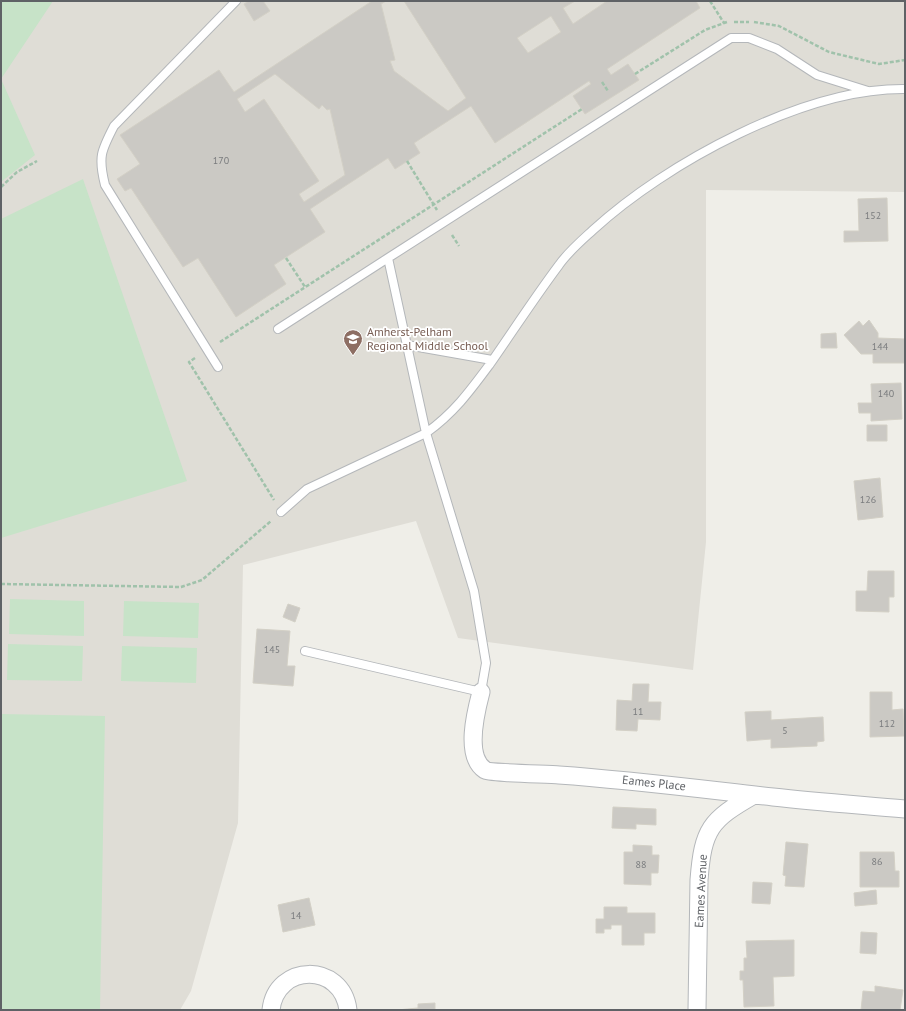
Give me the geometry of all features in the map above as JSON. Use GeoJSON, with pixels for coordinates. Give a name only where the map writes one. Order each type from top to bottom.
{"type":"FeatureCollection","features":[{"type":"Feature","properties":{"kind":"street","name":"Eames Place"},"geometry":{"type":"LineString","coordinates":[[481,692],[475,715],[472,742],[476,758],[484,769],[494,773],[518,772],[634,780],[754,795],[905,809]]}},
{"type":"Feature","properties":{"kind":"street","name":"Eames Avenue"},"geometry":{"type":"LineString","coordinates":[[697,1010],[699,880],[706,834],[714,822],[730,808],[754,795]]}},
{"type":"Feature","properties":{"kind":"street"},"geometry":{"type":"LineString","coordinates":[[271,1010],[272,1001],[280,987],[293,978],[308,974],[323,976],[336,984],[345,997],[348,1010]]}},
{"type":"Feature","properties":{"kind":"lane"},"geometry":{"type":"LineString","coordinates":[[218,367],[105,185],[101,166],[102,148],[114,126],[236,1]]}},
{"type":"Feature","properties":{"kind":"lane"},"geometry":{"type":"LineString","coordinates":[[278,329],[731,38],[749,38],[777,49],[817,75],[870,91]]}},
{"type":"Feature","properties":{"kind":"lane"},"geometry":{"type":"LineString","coordinates":[[281,512],[307,489],[426,433],[444,420],[461,403],[560,264],[576,246],[612,213],[662,178],[699,154],[742,132],[819,104],[870,91],[905,89]]}},
{"type":"Feature","properties":{"kind":"lane"},"geometry":{"type":"LineString","coordinates":[[305,651],[481,692],[486,663],[474,591],[426,433],[388,258]]}},
{"type":"Feature","properties":{"kind":"lane"},"geometry":{"type":"LineString","coordinates":[[407,345],[492,360]]}},
{"type":"Feature","properties":{"kind":"path"},"geometry":{"type":"LineString","coordinates":[[710,1],[724,23]]}},
{"type":"Feature","properties":{"kind":"path"},"geometry":{"type":"LineString","coordinates":[[602,82],[608,91]]}},
{"type":"Feature","properties":{"kind":"path"},"geometry":{"type":"LineString","coordinates":[[1,186],[17,172],[37,161]]}},
{"type":"Feature","properties":{"kind":"path"},"geometry":{"type":"LineString","coordinates":[[407,161],[459,246]]}},
{"type":"Feature","properties":{"kind":"path"},"geometry":{"type":"LineString","coordinates":[[286,258],[305,287]]}},
{"type":"Feature","properties":{"kind":"path"},"geometry":{"type":"LineString","coordinates":[[1,584],[181,587],[202,580],[281,512]]}},
{"type":"Feature","properties":{"kind":"shaded area","name":"Amherst-Pelham Regional Middle School"},"geometry":{"type":"Polygon","coordinates":[[[1,1],[905,1],[905,192],[706,190],[706,542],[693,670],[458,638],[416,521],[243,565],[238,823],[191,991],[180,1010],[1,1010],[1,1]]]}},
{"type":"Feature","properties":{"kind":"green space"},"geometry":{"type":"Polygon","coordinates":[[[1,1],[53,1],[1,79],[1,1]]]}},
{"type":"Feature","properties":{"kind":"green space"},"geometry":{"type":"Polygon","coordinates":[[[1,79],[35,155],[1,182],[1,79]]]}},
{"type":"Feature","properties":{"kind":"green space"},"geometry":{"type":"Polygon","coordinates":[[[83,179],[187,481],[1,538],[1,219],[83,179]]]}},
{"type":"Feature","properties":{"kind":"green space"},"geometry":{"type":"Polygon","coordinates":[[[10,599],[84,601],[84,636],[9,634],[10,599]]]}},
{"type":"Feature","properties":{"kind":"green space"},"geometry":{"type":"Polygon","coordinates":[[[124,601],[199,603],[198,638],[123,636],[124,601]]]}},
{"type":"Feature","properties":{"kind":"green space"},"geometry":{"type":"Polygon","coordinates":[[[8,644],[83,646],[82,681],[7,680],[8,644]]]}},
{"type":"Feature","properties":{"kind":"green space"},"geometry":{"type":"Polygon","coordinates":[[[122,646],[197,648],[196,683],[121,681],[122,646]]]}},
{"type":"Feature","properties":{"kind":"green space"},"geometry":{"type":"Polygon","coordinates":[[[1,714],[105,716],[100,1010],[1,1010],[1,714]]]}},
{"type":"Feature","properties":{"kind":"building"},"geometry":{"type":"Polygon","coordinates":[[[249,1],[263,1],[270,11],[254,21],[244,4],[249,1]]]}},
{"type":"Feature","properties":{"kind":"building"},"geometry":{"type":"Polygon","coordinates":[[[372,1],[386,1],[381,4],[395,60],[390,61],[394,71],[448,111],[466,98],[404,1],[575,1],[563,8],[573,24],[607,1],[696,1],[700,8],[607,69],[611,75],[628,64],[639,80],[585,114],[573,96],[591,84],[589,81],[495,143],[471,106],[414,143],[420,153],[395,169],[388,158],[310,209],[325,232],[274,265],[286,284],[236,317],[198,258],[183,267],[131,188],[125,191],[117,179],[140,164],[120,135],[219,70],[234,92],[372,1]],[[551,16],[517,38],[528,53],[561,32],[551,16]],[[275,74],[237,99],[245,112],[264,99],[319,181],[299,194],[304,202],[345,175],[330,109],[327,110],[322,105],[319,109],[275,74]]]}},
{"type":"Feature","properties":{"kind":"building"},"geometry":{"type":"Polygon","coordinates":[[[887,198],[888,241],[844,242],[844,231],[859,231],[858,199],[887,198]]]}},
{"type":"Feature","properties":{"kind":"building"},"geometry":{"type":"Polygon","coordinates":[[[869,320],[878,333],[878,338],[905,339],[905,363],[873,363],[873,354],[861,354],[844,335],[859,321],[863,326],[869,320]]]}},
{"type":"Feature","properties":{"kind":"building"},"geometry":{"type":"Polygon","coordinates":[[[836,333],[837,348],[821,348],[821,334],[836,333]]]}},
{"type":"Feature","properties":{"kind":"building"},"geometry":{"type":"Polygon","coordinates":[[[901,383],[902,419],[871,421],[871,413],[859,413],[858,403],[872,403],[871,384],[901,383]]]}},
{"type":"Feature","properties":{"kind":"building"},"geometry":{"type":"Polygon","coordinates":[[[867,425],[887,425],[887,441],[867,441],[867,425]]]}},
{"type":"Feature","properties":{"kind":"building"},"geometry":{"type":"Polygon","coordinates":[[[880,478],[883,517],[858,520],[854,481],[880,478]]]}},
{"type":"Feature","properties":{"kind":"building"},"geometry":{"type":"Polygon","coordinates":[[[868,571],[894,571],[894,597],[889,597],[889,612],[856,611],[856,591],[867,591],[868,571]]]}},
{"type":"Feature","properties":{"kind":"building"},"geometry":{"type":"Polygon","coordinates":[[[288,604],[300,608],[295,622],[283,617],[288,604]]]}},
{"type":"Feature","properties":{"kind":"building"},"geometry":{"type":"Polygon","coordinates":[[[257,629],[290,631],[287,666],[295,666],[293,686],[253,683],[257,629]]]}},
{"type":"Feature","properties":{"kind":"building"},"geometry":{"type":"Polygon","coordinates":[[[633,684],[649,684],[648,702],[661,702],[660,720],[638,719],[637,731],[616,730],[617,700],[632,701],[633,684]]]}},
{"type":"Feature","properties":{"kind":"building"},"geometry":{"type":"Polygon","coordinates":[[[870,692],[892,692],[892,710],[903,709],[904,736],[870,737],[870,692]]]}},
{"type":"Feature","properties":{"kind":"building"},"geometry":{"type":"Polygon","coordinates":[[[771,711],[771,720],[823,717],[824,741],[817,742],[817,746],[771,748],[771,739],[747,741],[745,712],[771,711]]]}},
{"type":"Feature","properties":{"kind":"building"},"geometry":{"type":"Polygon","coordinates":[[[613,807],[656,809],[656,825],[636,824],[636,829],[612,828],[613,807]]]}},
{"type":"Feature","properties":{"kind":"building"},"geometry":{"type":"Polygon","coordinates":[[[786,842],[808,844],[804,887],[785,886],[786,876],[783,875],[786,842]]]}},
{"type":"Feature","properties":{"kind":"building"},"geometry":{"type":"Polygon","coordinates":[[[633,845],[652,846],[652,855],[659,855],[658,873],[651,873],[651,885],[624,884],[624,852],[633,852],[633,845]]]}},
{"type":"Feature","properties":{"kind":"building"},"geometry":{"type":"Polygon","coordinates":[[[860,852],[894,852],[895,871],[899,871],[899,887],[860,887],[860,852]]]}},
{"type":"Feature","properties":{"kind":"building"},"geometry":{"type":"Polygon","coordinates":[[[753,882],[772,883],[770,904],[752,903],[753,882]]]}},
{"type":"Feature","properties":{"kind":"building"},"geometry":{"type":"Polygon","coordinates":[[[876,890],[877,904],[855,906],[854,893],[876,890]]]}},
{"type":"Feature","properties":{"kind":"building"},"geometry":{"type":"Polygon","coordinates":[[[309,898],[315,925],[283,932],[278,905],[309,898]]]}},
{"type":"Feature","properties":{"kind":"building"},"geometry":{"type":"Polygon","coordinates":[[[604,907],[627,907],[627,913],[655,913],[655,933],[644,933],[644,945],[622,945],[622,925],[611,925],[611,929],[604,929],[604,933],[596,933],[596,919],[604,919],[604,907]]]}},
{"type":"Feature","properties":{"kind":"building"},"geometry":{"type":"Polygon","coordinates":[[[861,932],[877,933],[876,954],[860,953],[861,932]]]}},
{"type":"Feature","properties":{"kind":"building"},"geometry":{"type":"Polygon","coordinates":[[[794,940],[794,976],[773,977],[774,1006],[744,1007],[743,980],[740,980],[740,971],[744,971],[744,958],[747,958],[746,941],[794,940]]]}},
{"type":"Feature","properties":{"kind":"building"},"geometry":{"type":"Polygon","coordinates":[[[875,986],[903,990],[900,1010],[861,1010],[863,991],[875,992],[875,986]]]}},
{"type":"Feature","properties":{"kind":"building"},"geometry":{"type":"Polygon","coordinates":[[[435,1003],[435,1010],[397,1010],[418,1008],[418,1004],[435,1003]]]}},
{"type":"Feature","properties":{"kind":"place","name":"Amherst-Pelham Regional Middle School"},"geometry":{"type":"Point","coordinates":[353,356]}}]}
